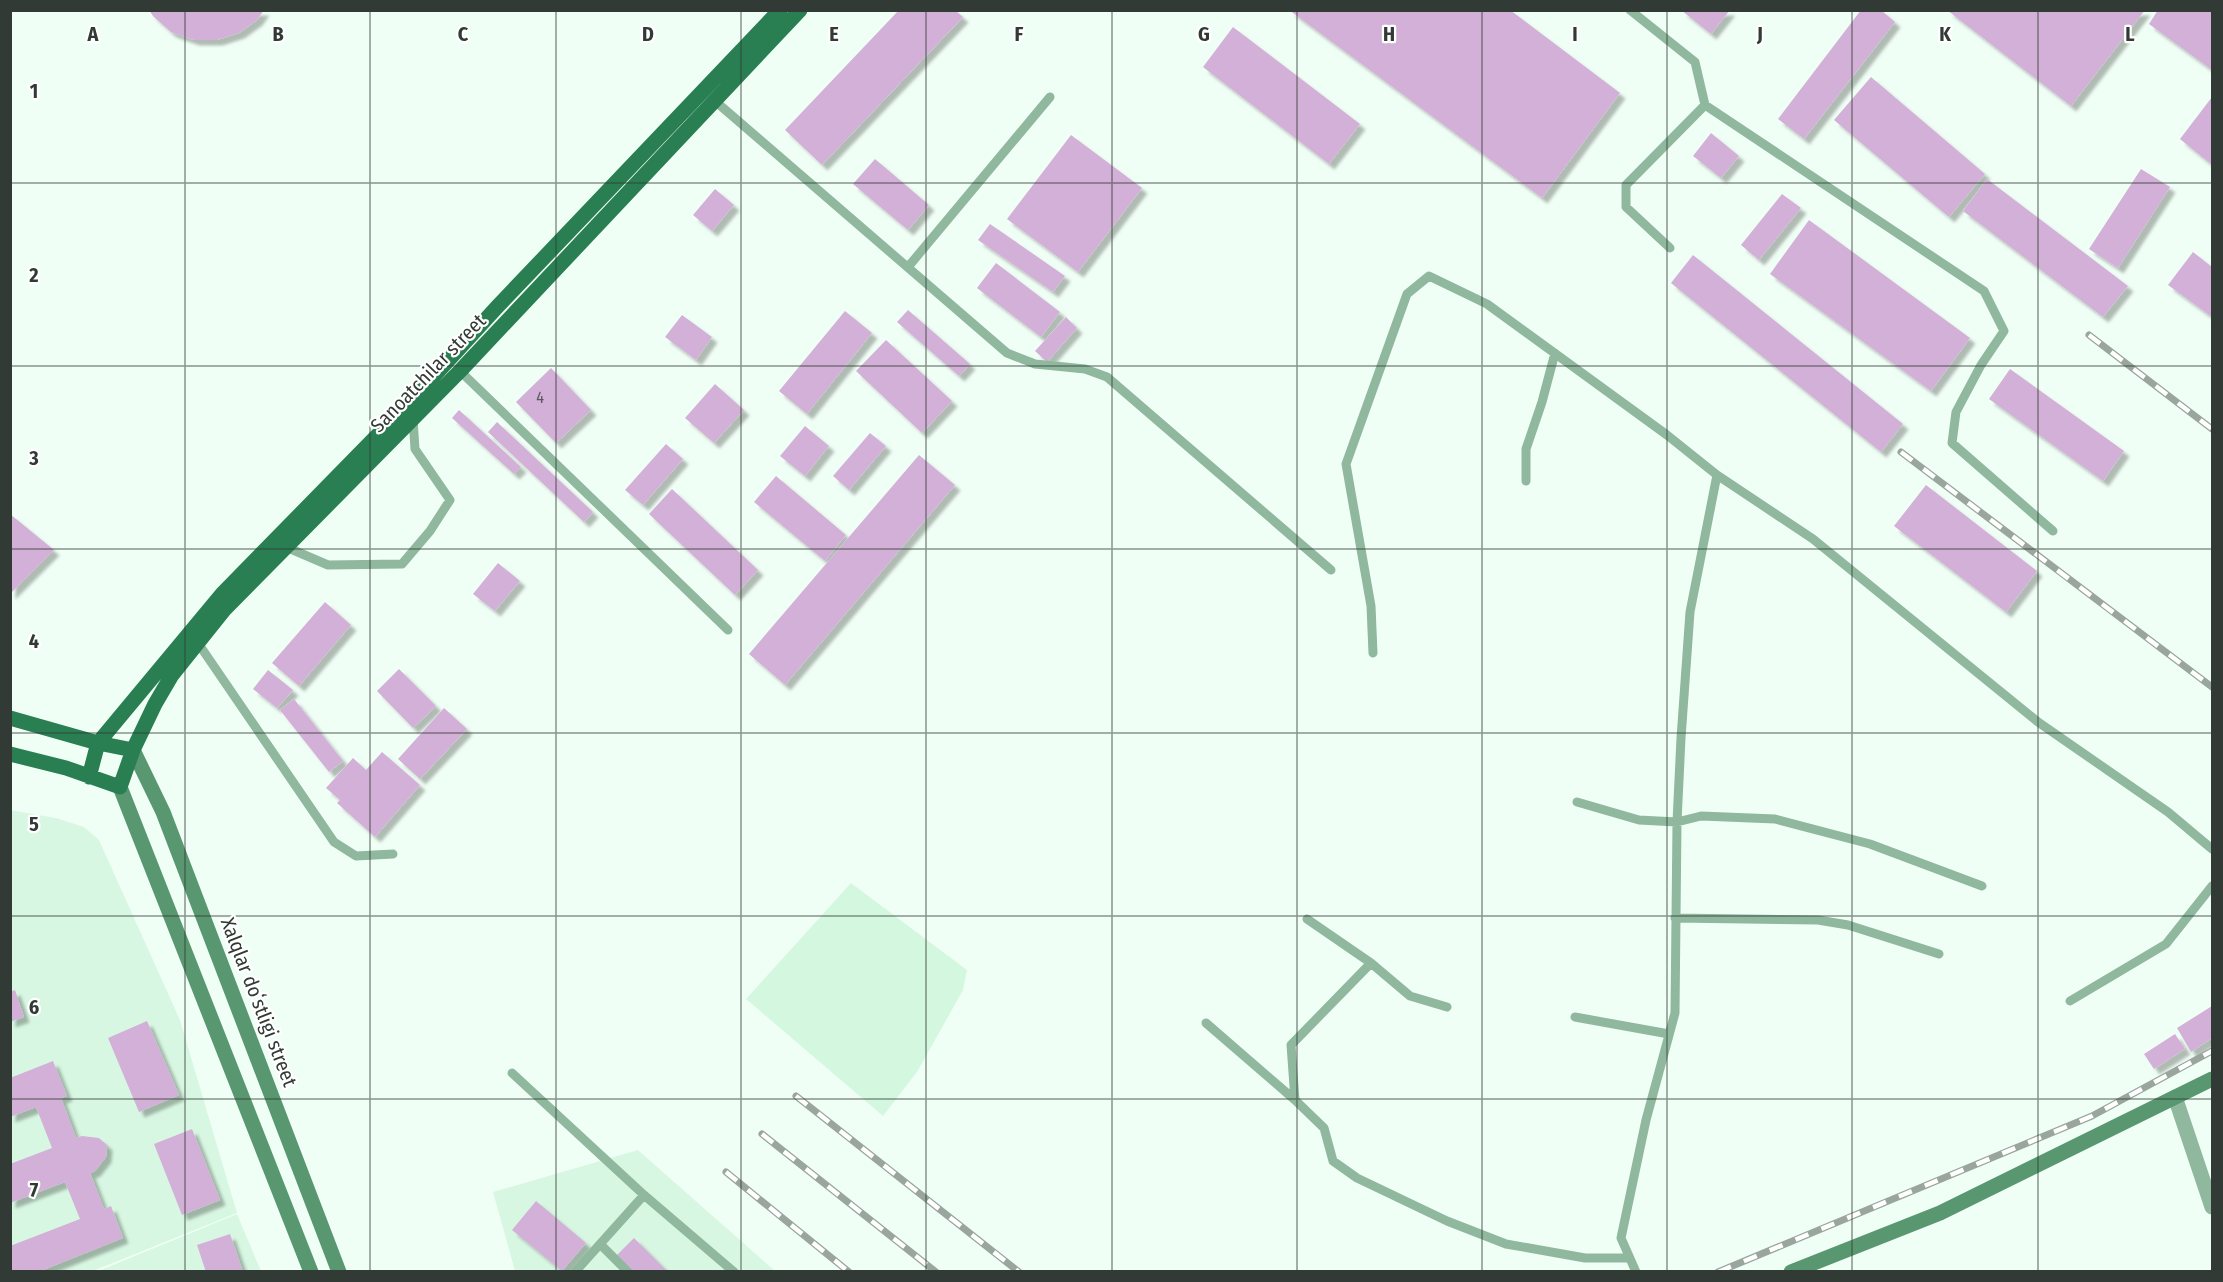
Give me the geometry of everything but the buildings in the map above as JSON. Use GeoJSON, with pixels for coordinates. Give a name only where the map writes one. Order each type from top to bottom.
{"type":"FeatureCollection","features":[{"type":"Feature","properties":{"kind":"main road","name":"Sanoatchilar street"},"geometry":{"type":"LineString","coordinates":[[89,777],[98,743],[222,594],[412,399],[780,10]]}},
{"type":"Feature","properties":{"kind":"main road","name":"Sanoatchilar street"},"geometry":{"type":"LineString","coordinates":[[120,787],[133,750],[172,675],[224,610],[460,371],[800,10]]}},
{"type":"Feature","properties":{"kind":"main road"},"geometry":{"type":"LineString","coordinates":[[10,718],[98,743],[133,750]]}},
{"type":"Feature","properties":{"kind":"main road","name":"Xalqlar doʻstligi street"},"geometry":{"type":"LineString","coordinates":[[133,750],[163,812],[339,1272]]}},
{"type":"Feature","properties":{"kind":"main road"},"geometry":{"type":"LineString","coordinates":[[10,754],[66,768],[120,787],[311,1272]]}},
{"type":"Feature","properties":{"kind":"main road"},"geometry":{"type":"LineString","coordinates":[[1791,1272],[1940,1214],[2212,1079]]}},
{"type":"Feature","properties":{"kind":"street"},"geometry":{"type":"LineString","coordinates":[[2175,1097],[2212,1207]]}},
{"type":"Feature","properties":{"kind":"lane"},"geometry":{"type":"LineString","coordinates":[[1630,10],[1695,62],[1705,105],[1984,291],[2004,331],[1981,365],[1956,412],[1952,443],[2053,531]]}},
{"type":"Feature","properties":{"kind":"lane"},"geometry":{"type":"LineString","coordinates":[[908,267],[1050,97]]}},
{"type":"Feature","properties":{"kind":"lane"},"geometry":{"type":"LineString","coordinates":[[715,100],[1007,353],[1035,364],[1085,369],[1107,377],[1331,570]]}},
{"type":"Feature","properties":{"kind":"lane"},"geometry":{"type":"LineString","coordinates":[[1670,248],[1626,207],[1626,185],[1705,105]]}},
{"type":"Feature","properties":{"kind":"lane"},"geometry":{"type":"LineString","coordinates":[[1372,653],[1371,606],[1346,464],[1407,294],[1429,276],[1487,304],[1667,435],[1717,475],[1813,539],[2038,722],[2168,812],[2212,849]]}},
{"type":"Feature","properties":{"kind":"lane"},"geometry":{"type":"LineString","coordinates":[[1526,481],[1526,449],[1555,354]]}},
{"type":"Feature","properties":{"kind":"lane"},"geometry":{"type":"LineString","coordinates":[[460,371],[728,630]]}},
{"type":"Feature","properties":{"kind":"lane"},"geometry":{"type":"LineString","coordinates":[[286,547],[328,565],[402,564],[430,531],[450,500],[415,449],[413,419]]}},
{"type":"Feature","properties":{"kind":"lane"},"geometry":{"type":"LineString","coordinates":[[1636,1272],[1621,1239],[1646,1120],[1675,1013],[1677,822],[1690,612],[1717,475]]}},
{"type":"Feature","properties":{"kind":"lane"},"geometry":{"type":"LineString","coordinates":[[198,643],[334,842],[356,856],[393,854]]}},
{"type":"Feature","properties":{"kind":"lane"},"geometry":{"type":"LineString","coordinates":[[1577,802],[1639,820],[1677,822],[1701,816],[1775,819],[1870,844],[1982,886]]}},
{"type":"Feature","properties":{"kind":"lane"},"geometry":{"type":"LineString","coordinates":[[2070,1001],[2166,944],[2212,886]]}},
{"type":"Feature","properties":{"kind":"lane"},"geometry":{"type":"LineString","coordinates":[[1675,918],[1818,920],[1848,925],[1939,954]]}},
{"type":"Feature","properties":{"kind":"lane"},"geometry":{"type":"LineString","coordinates":[[1307,919],[1371,963],[1410,996],[1447,1007]]}},
{"type":"Feature","properties":{"kind":"lane"},"geometry":{"type":"LineString","coordinates":[[1295,1100],[1291,1045],[1371,963]]}},
{"type":"Feature","properties":{"kind":"lane"},"geometry":{"type":"LineString","coordinates":[[1575,1017],[1669,1034]]}},
{"type":"Feature","properties":{"kind":"lane"},"geometry":{"type":"LineString","coordinates":[[1206,1023],[1324,1128],[1333,1161],[1358,1178],[1447,1221],[1506,1244],[1585,1258],[1629,1258]]}},
{"type":"Feature","properties":{"kind":"lane"},"geometry":{"type":"LineString","coordinates":[[512,1073],[644,1195],[734,1272]]}},
{"type":"Feature","properties":{"kind":"lane"},"geometry":{"type":"LineString","coordinates":[[575,1272],[644,1195]]}},
{"type":"Feature","properties":{"kind":"lane"},"geometry":{"type":"LineString","coordinates":[[600,1244],[628,1272]]}},
{"type":"Feature","properties":{"kind":"shaded area"},"geometry":{"type":"Polygon","coordinates":[[[10,810],[56,818],[84,827],[99,840],[180,1020],[237,1213],[93,1271],[11,1271],[10,810]]]}},
{"type":"Feature","properties":{"kind":"shaded area"},"geometry":{"type":"Polygon","coordinates":[[[851,883],[967,970],[963,990],[917,1072],[883,1116],[746,999],[851,883]]]}},
{"type":"Feature","properties":{"kind":"shaded area"},"geometry":{"type":"Polygon","coordinates":[[[638,1150],[775,1271],[515,1271],[493,1192],[638,1150]]]}},
{"type":"Feature","properties":{"kind":"shaded area"},"geometry":{"type":"Polygon","coordinates":[[[237,1214],[261,1271],[96,1272],[237,1214]]]}},
{"type":"Feature","properties":{"kind":"railway"},"geometry":{"type":"LineString","coordinates":[[2089,335],[2212,429]]}},
{"type":"Feature","properties":{"kind":"railway"},"geometry":{"type":"LineString","coordinates":[[1901,452],[2212,687]]}},
{"type":"Feature","properties":{"kind":"railway"},"geometry":{"type":"LineString","coordinates":[[1718,1272],[2092,1116],[2212,1051]]}},
{"type":"Feature","properties":{"kind":"railway"},"geometry":{"type":"LineString","coordinates":[[796,1096],[1019,1272]]}},
{"type":"Feature","properties":{"kind":"railway"},"geometry":{"type":"LineString","coordinates":[[762,1134],[936,1272]]}},
{"type":"Feature","properties":{"kind":"railway"},"geometry":{"type":"LineString","coordinates":[[726,1172],[849,1272]]}}]}
